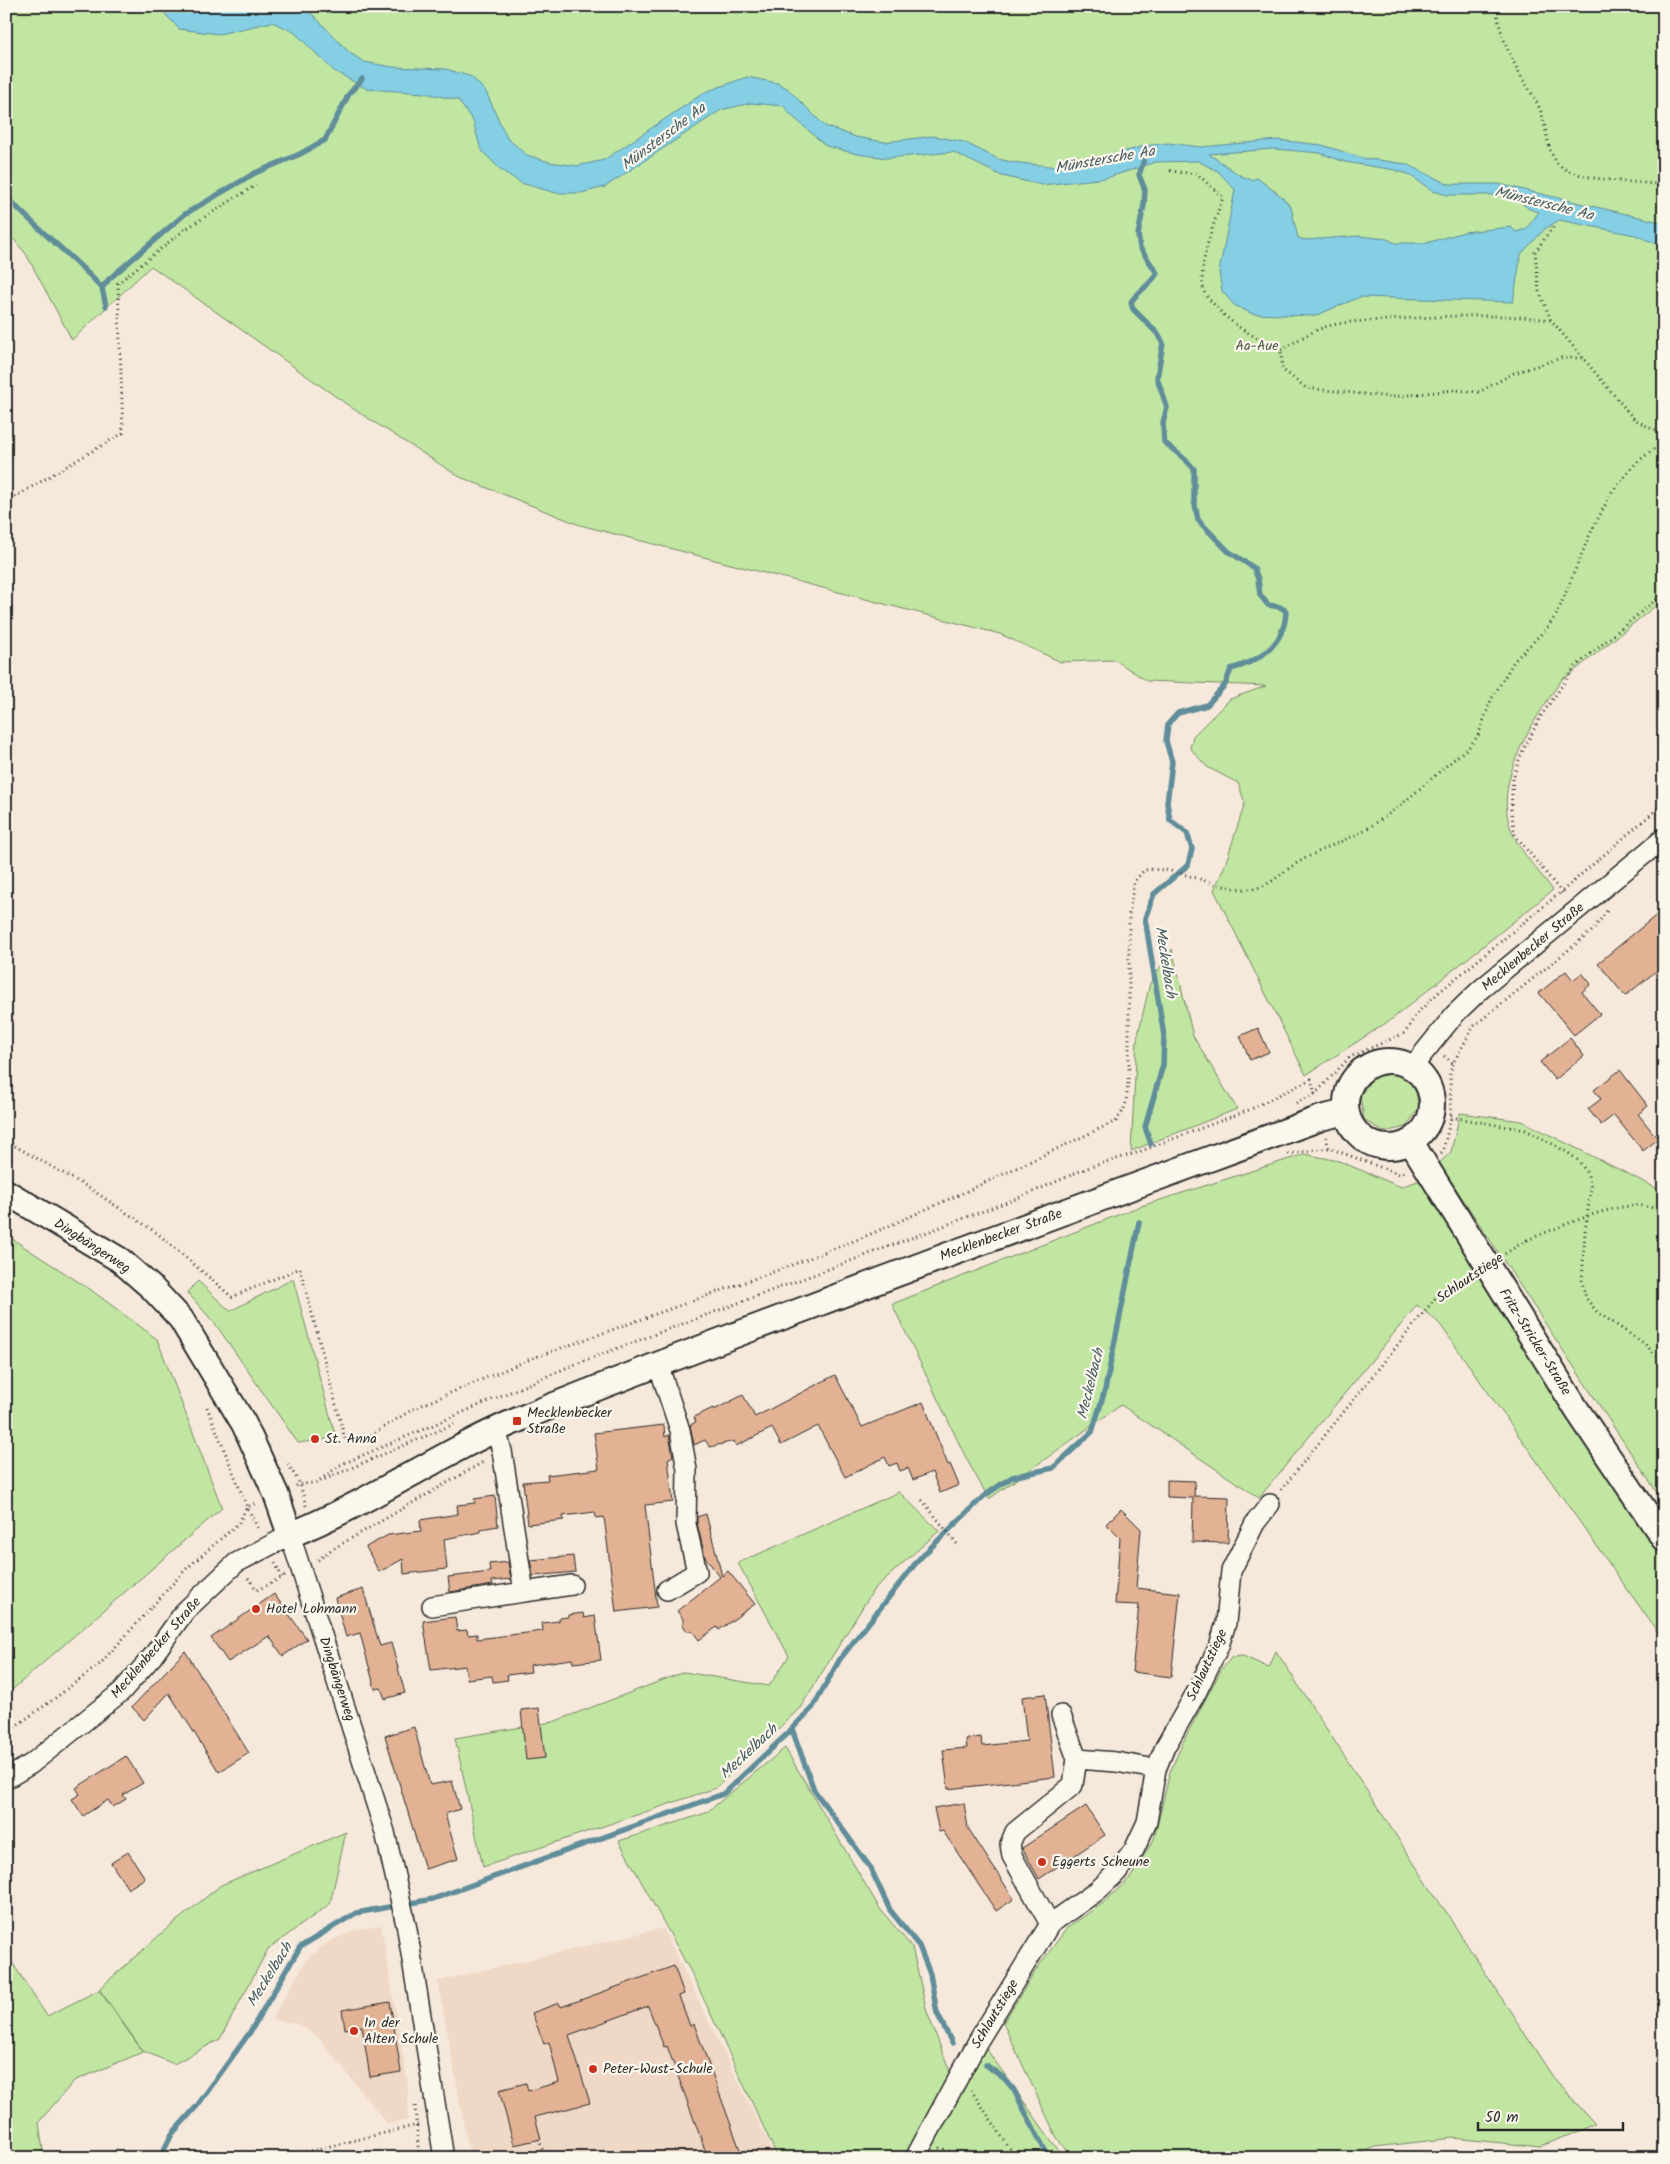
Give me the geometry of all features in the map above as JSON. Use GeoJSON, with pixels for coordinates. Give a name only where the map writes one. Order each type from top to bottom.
{"type":"FeatureCollection","features":[{"type":"Feature","properties":{"kind":"main road"},"geometry":{"type":"LineString","coordinates":[[1396,1060],[1412,1066],[1426,1078],[1432,1094],[1432,1113],[1425,1129],[1411,1142],[1395,1147],[1379,1146],[1364,1139],[1352,1127],[1346,1112],[1346,1094],[1353,1079],[1365,1067],[1381,1061],[1396,1060]]}},
{"type":"Feature","properties":{"kind":"main road","name":"Mecklenbecker Straße"},"geometry":{"type":"LineString","coordinates":[[290,1535],[499,1441],[658,1364],[1131,1187],[1321,1118],[1346,1112]]}},
{"type":"Feature","properties":{"kind":"main road","name":"Fritz-Stricker-Straße"},"geometry":{"type":"LineString","coordinates":[[1411,1142],[1577,1410],[1664,1539]]}},
{"type":"Feature","properties":{"kind":"main road","name":"Dingbängerweg"},"geometry":{"type":"LineString","coordinates":[[6,1192],[120,1260],[152,1288],[181,1319],[244,1424],[276,1494],[290,1535]]}},
{"type":"Feature","properties":{"kind":"street","name":"Mecklenbecker Straße"},"geometry":{"type":"LineString","coordinates":[[1412,1066],[1455,1014],[1480,990],[1664,838]]}},
{"type":"Feature","properties":{"kind":"street"},"geometry":{"type":"LineString","coordinates":[[658,1364],[681,1438],[687,1470],[686,1524],[697,1572],[667,1590]]}},
{"type":"Feature","properties":{"kind":"street"},"geometry":{"type":"LineString","coordinates":[[499,1441],[524,1592]]}},
{"type":"Feature","properties":{"kind":"street","name":"Schlautstiege"},"geometry":{"type":"LineString","coordinates":[[919,2150],[960,2073],[1050,1924],[1097,1891],[1117,1872],[1134,1850],[1147,1822],[1156,1769],[1164,1747],[1196,1693],[1219,1646],[1226,1623],[1231,1571],[1255,1523],[1270,1504]]}},
{"type":"Feature","properties":{"kind":"street","name":"Mecklenbecker Straße"},"geometry":{"type":"LineString","coordinates":[[6,1779],[31,1764],[121,1692],[152,1657],[185,1611],[236,1563],[290,1535]]}},
{"type":"Feature","properties":{"kind":"street","name":"Dingbängerweg"},"geometry":{"type":"LineString","coordinates":[[290,1535],[385,1832],[405,1920],[444,2158]]}},
{"type":"Feature","properties":{"kind":"street"},"geometry":{"type":"LineString","coordinates":[[432,1606],[572,1585]]}},
{"type":"Feature","properties":{"kind":"street"},"geometry":{"type":"LineString","coordinates":[[1050,1924],[1012,1856],[1010,1844],[1014,1832],[1073,1785],[1077,1759],[1061,1715]]}},
{"type":"Feature","properties":{"kind":"street"},"geometry":{"type":"LineString","coordinates":[[1077,1759],[1116,1762],[1156,1769]]}},
{"type":"Feature","properties":{"kind":"path"},"geometry":{"type":"LineString","coordinates":[[1496,6],[1498,25],[1506,46],[1541,113],[1550,149],[1559,165],[1575,174],[1591,177],[1664,184]]}},
{"type":"Feature","properties":{"kind":"path"},"geometry":{"type":"LineString","coordinates":[[1170,171],[1197,174],[1223,197],[1206,249],[1203,274],[1205,294],[1223,317],[1244,331],[1281,350]]}},
{"type":"Feature","properties":{"kind":"path"},"geometry":{"type":"LineString","coordinates":[[6,502],[123,433],[118,283],[184,230],[256,185]]}},
{"type":"Feature","properties":{"kind":"path"},"geometry":{"type":"LineString","coordinates":[[1553,227],[1535,252],[1539,291],[1551,320],[1634,419],[1652,429],[1664,431]]}},
{"type":"Feature","properties":{"kind":"path"},"geometry":{"type":"LineString","coordinates":[[1281,350],[1326,327],[1367,321],[1474,317],[1529,317],[1551,320]]}},
{"type":"Feature","properties":{"kind":"path"},"geometry":{"type":"LineString","coordinates":[[1281,350],[1282,369],[1306,388],[1391,397],[1454,390],[1479,392],[1514,372],[1561,358],[1583,358]]}},
{"type":"Feature","properties":{"kind":"path"},"geometry":{"type":"LineString","coordinates":[[6,1141],[86,1186],[157,1233],[232,1297],[300,1268],[345,1439],[350,1444],[359,1442],[415,1408],[528,1360],[864,1237],[1116,1121],[1126,1103],[1129,1071],[1129,914],[1134,882],[1144,870],[1156,868],[1204,882],[1241,888],[1259,888],[1280,876],[1292,866],[1368,828],[1469,747],[1478,736],[1491,700],[1514,661],[1546,630],[1557,614],[1590,534],[1612,492],[1636,463],[1664,441]]}},
{"type":"Feature","properties":{"kind":"path"},"geometry":{"type":"LineString","coordinates":[[1561,892],[1515,835],[1511,809],[1513,786],[1521,754],[1541,716],[1575,667],[1664,593]]}},
{"type":"Feature","properties":{"kind":"path"},"geometry":{"type":"LineString","coordinates":[[316,1484],[340,1465],[573,1365],[1026,1195],[1087,1168],[1171,1141],[1249,1110],[1311,1079],[1315,1094],[1350,1057],[1405,1033],[1417,1013],[1438,992],[1561,892],[1664,803]]}},
{"type":"Feature","properties":{"kind":"path"},"geometry":{"type":"LineString","coordinates":[[1592,931],[1474,1026],[1453,1063],[1450,1074],[1451,1117],[1526,1130],[1567,1152],[1579,1161],[1588,1175],[1592,1188],[1582,1282],[1586,1298],[1598,1312],[1645,1344],[1664,1364]]}},
{"type":"Feature","properties":{"kind":"path"},"geometry":{"type":"LineString","coordinates":[[1281,1156],[1328,1148],[1399,1174]]}},
{"type":"Feature","properties":{"kind":"path","name":"Schlautstiege"},"geometry":{"type":"LineString","coordinates":[[1270,1504],[1438,1296],[1527,1240],[1588,1216],[1627,1206],[1645,1206],[1664,1211]]}},
{"type":"Feature","properties":{"kind":"path"},"geometry":{"type":"LineString","coordinates":[[204,1400],[247,1507]]}},
{"type":"Feature","properties":{"kind":"path"},"geometry":{"type":"LineString","coordinates":[[282,1578],[301,1569],[499,1441]]}},
{"type":"Feature","properties":{"kind":"path"},"geometry":{"type":"LineString","coordinates":[[6,1733],[100,1664],[186,1569],[238,1524],[247,1507],[276,1494]]}},
{"type":"Feature","properties":{"kind":"path"},"geometry":{"type":"LineString","coordinates":[[922,1500],[938,1518],[958,1546]]}},
{"type":"Feature","properties":{"kind":"path"},"geometry":{"type":"LineString","coordinates":[[960,2073],[1016,2158]]}},
{"type":"Feature","properties":{"kind":"path"},"geometry":{"type":"LineString","coordinates":[[281,2158],[415,2124],[438,2121]]}},
{"type":"Feature","properties":{"kind":"path"},"geometry":{"type":"LineString","coordinates":[[539,2139],[545,2158]]}},
{"type":"Feature","properties":{"kind":"path"},"geometry":{"type":"LineString","coordinates":[[919,2150],[972,2158]]}},
{"type":"Feature","properties":{"kind":"shaded area","name":"In der Alten Schule"},"geometry":{"type":"Polygon","coordinates":[[[381,1925],[408,2084],[408,2120],[387,2124],[320,2039],[298,2024],[272,2019],[307,1959],[330,1941],[355,1930],[381,1925]]]}},
{"type":"Feature","properties":{"kind":"shaded area","name":"Peter-Wust-Schule"},"geometry":{"type":"Polygon","coordinates":[[[663,1928],[776,2158],[470,2158],[438,1981],[663,1928]]]}},
{"type":"Feature","properties":{"kind":"green space","name":"Aa-Aue"},"geometry":{"type":"Polygon","coordinates":[[[6,6],[1520,6],[1520,8],[1526,8],[1526,6],[1664,6],[1664,599],[1568,676],[1563,678],[1540,712],[1518,752],[1507,794],[1507,814],[1516,841],[1553,890],[1392,1019],[1306,1075],[1214,890],[1225,865],[1245,803],[1238,783],[1207,767],[1190,748],[1193,736],[1230,699],[1266,686],[1147,681],[1115,660],[1061,662],[1000,634],[580,525],[460,477],[352,408],[151,266],[72,340],[26,254],[6,230],[6,6]]]}},
{"type":"Feature","properties":{"kind":"green space"},"geometry":{"type":"Polygon","coordinates":[[[1172,949],[1193,1036],[1237,1109],[1131,1151],[1137,1039],[1150,983],[1172,949]]]}},
{"type":"Feature","properties":{"kind":"green space"},"geometry":{"type":"Polygon","coordinates":[[[1396,1073],[1415,1086],[1419,1108],[1406,1127],[1383,1132],[1364,1119],[1360,1096],[1373,1077],[1396,1073]]]}},
{"type":"Feature","properties":{"kind":"green space"},"geometry":{"type":"Polygon","coordinates":[[[1460,1113],[1522,1121],[1664,1192],[1664,1503],[1439,1163],[1451,1152],[1460,1113]]]}},
{"type":"Feature","properties":{"kind":"green space"},"geometry":{"type":"Polygon","coordinates":[[[1305,1154],[1339,1161],[1401,1187],[1420,1180],[1664,1555],[1664,1636],[1659,1634],[1439,1323],[1417,1305],[1259,1498],[1121,1405],[989,1499],[967,1460],[892,1304],[1138,1207],[1305,1154]]]}},
{"type":"Feature","properties":{"kind":"green space"},"geometry":{"type":"Polygon","coordinates":[[[6,1235],[91,1290],[157,1339],[222,1508],[6,1695],[6,1235]]]}},
{"type":"Feature","properties":{"kind":"green space"},"geometry":{"type":"Polygon","coordinates":[[[293,1279],[336,1438],[298,1443],[216,1325],[187,1292],[198,1281],[230,1311],[293,1279]]]}},
{"type":"Feature","properties":{"kind":"green space"},"geometry":{"type":"Polygon","coordinates":[[[899,1492],[939,1531],[874,1589],[800,1708],[716,1788],[483,1867],[455,1738],[553,1722],[684,1672],[769,1686],[789,1656],[738,1563],[899,1492]]]}},
{"type":"Feature","properties":{"kind":"green space"},"geometry":{"type":"Polygon","coordinates":[[[1276,1651],[1553,2077],[1595,2124],[1541,2147],[1453,2138],[1375,2147],[1350,2158],[1071,2158],[1056,2136],[1003,2023],[1038,1967],[1067,1928],[1103,1903],[1131,1877],[1154,1839],[1170,1772],[1183,1742],[1221,1670],[1232,1657],[1243,1656],[1269,1668],[1276,1651]]]}},
{"type":"Feature","properties":{"kind":"green space"},"geometry":{"type":"Polygon","coordinates":[[[785,1748],[880,1909],[912,1947],[927,2012],[951,2074],[919,2139],[906,2158],[778,2158],[692,1974],[619,1841],[706,1813],[785,1748]]]}},
{"type":"Feature","properties":{"kind":"green space"},"geometry":{"type":"Polygon","coordinates":[[[346,1832],[330,1904],[268,1949],[220,2039],[174,2064],[143,2051],[99,1989],[163,1932],[221,1885],[346,1832]]]}},
{"type":"Feature","properties":{"kind":"green space"},"geometry":{"type":"Polygon","coordinates":[[[6,1953],[47,2016],[99,1990],[143,2052],[74,2081],[39,2122],[44,2158],[6,2158],[6,1953]]]}},
{"type":"Feature","properties":{"kind":"green space"},"geometry":{"type":"Polygon","coordinates":[[[985,2047],[1064,2158],[933,2158],[930,2152],[985,2047]]]}},
{"type":"Feature","properties":{"kind":"water","name":"Münstersche Aa"},"geometry":{"type":"Polygon","coordinates":[[[158,6],[301,6],[311,13],[350,53],[364,62],[393,67],[446,69],[472,77],[486,92],[507,138],[527,155],[549,162],[577,166],[604,160],[705,92],[747,77],[777,83],[787,88],[825,126],[856,137],[885,142],[934,136],[964,142],[998,159],[1058,167],[1095,160],[1144,146],[1168,143],[1201,147],[1277,140],[1322,145],[1363,158],[1406,164],[1448,184],[1499,184],[1664,223],[1664,247],[1635,235],[1559,220],[1545,229],[1521,254],[1513,302],[1360,297],[1315,316],[1253,314],[1234,305],[1222,291],[1219,272],[1235,190],[1219,172],[1198,161],[1156,162],[1106,178],[1042,185],[1002,176],[953,152],[887,158],[857,154],[826,146],[791,115],[784,106],[751,103],[721,110],[605,187],[581,193],[556,193],[521,183],[501,170],[481,150],[473,121],[458,100],[424,93],[367,89],[334,71],[294,32],[272,22],[219,34],[179,29],[158,6]],[[1274,149],[1209,154],[1241,176],[1252,180],[1257,178],[1281,196],[1291,207],[1298,238],[1305,240],[1359,236],[1387,239],[1395,243],[1426,243],[1464,232],[1511,227],[1516,232],[1526,229],[1539,212],[1529,209],[1516,198],[1501,195],[1448,195],[1433,191],[1408,174],[1345,162],[1320,153],[1274,149]]]}},
{"type":"Feature","properties":{"kind":"building"},"geometry":{"type":"Polygon","coordinates":[[[1664,909],[1664,965],[1625,996],[1598,963],[1664,909]]]}},
{"type":"Feature","properties":{"kind":"building"},"geometry":{"type":"Polygon","coordinates":[[[1566,971],[1573,980],[1582,973],[1591,984],[1582,992],[1600,1014],[1574,1035],[1539,993],[1566,971]]]}},
{"type":"Feature","properties":{"kind":"building"},"geometry":{"type":"Polygon","coordinates":[[[1258,1028],[1269,1052],[1250,1060],[1240,1036],[1258,1028]]]}},
{"type":"Feature","properties":{"kind":"building"},"geometry":{"type":"Polygon","coordinates":[[[1570,1038],[1584,1056],[1555,1080],[1540,1062],[1570,1038]]]}},
{"type":"Feature","properties":{"kind":"building"},"geometry":{"type":"Polygon","coordinates":[[[1620,1070],[1648,1106],[1638,1114],[1658,1139],[1643,1151],[1614,1115],[1601,1125],[1588,1109],[1601,1099],[1594,1090],[1620,1070]]]}},
{"type":"Feature","properties":{"kind":"building"},"geometry":{"type":"Polygon","coordinates":[[[835,1375],[862,1427],[923,1402],[948,1465],[950,1464],[959,1485],[940,1493],[932,1472],[913,1480],[908,1468],[900,1471],[897,1463],[889,1466],[885,1457],[845,1477],[818,1426],[781,1445],[772,1428],[736,1446],[734,1441],[710,1447],[705,1440],[694,1445],[690,1425],[696,1422],[694,1417],[713,1408],[714,1410],[743,1395],[755,1417],[835,1375]]]}},
{"type":"Feature","properties":{"kind":"building"},"geometry":{"type":"Polygon","coordinates":[[[664,1425],[665,1437],[669,1435],[673,1456],[668,1459],[673,1502],[645,1505],[657,1607],[616,1612],[604,1517],[596,1518],[595,1512],[563,1516],[564,1520],[528,1524],[523,1482],[548,1480],[547,1475],[599,1469],[594,1433],[664,1425]]]}},
{"type":"Feature","properties":{"kind":"building"},"geometry":{"type":"Polygon","coordinates":[[[1167,1480],[1195,1481],[1194,1496],[1229,1497],[1228,1543],[1192,1542],[1193,1498],[1167,1497],[1167,1480]]]}},
{"type":"Feature","properties":{"kind":"building"},"geometry":{"type":"Polygon","coordinates":[[[495,1496],[498,1526],[481,1529],[481,1532],[444,1539],[447,1569],[404,1574],[403,1559],[379,1572],[366,1547],[388,1535],[421,1531],[420,1520],[458,1514],[457,1505],[475,1503],[474,1499],[495,1496]]]}},
{"type":"Feature","properties":{"kind":"building"},"geometry":{"type":"Polygon","coordinates":[[[1121,1509],[1141,1529],[1136,1588],[1180,1593],[1171,1677],[1132,1672],[1139,1605],[1115,1604],[1120,1538],[1106,1524],[1121,1509]]]}},
{"type":"Feature","properties":{"kind":"building"},"geometry":{"type":"Polygon","coordinates":[[[706,1514],[722,1576],[728,1571],[755,1604],[719,1630],[717,1627],[699,1640],[693,1632],[687,1631],[683,1625],[683,1619],[677,1611],[720,1577],[705,1557],[697,1523],[697,1517],[706,1514]]]}},
{"type":"Feature","properties":{"kind":"building"},"geometry":{"type":"Polygon","coordinates":[[[573,1556],[575,1572],[533,1576],[530,1560],[573,1556]]]}},
{"type":"Feature","properties":{"kind":"building"},"geometry":{"type":"Polygon","coordinates":[[[508,1562],[511,1579],[492,1581],[493,1585],[450,1592],[448,1577],[490,1572],[489,1564],[508,1562]]]}},
{"type":"Feature","properties":{"kind":"building"},"geometry":{"type":"Polygon","coordinates":[[[363,1589],[380,1646],[391,1643],[405,1693],[385,1699],[381,1688],[375,1689],[360,1633],[346,1637],[335,1598],[363,1589]]]}},
{"type":"Feature","properties":{"kind":"building"},"geometry":{"type":"Polygon","coordinates":[[[274,1594],[307,1639],[283,1656],[269,1636],[228,1662],[211,1638],[274,1594]]]}},
{"type":"Feature","properties":{"kind":"building"},"geometry":{"type":"Polygon","coordinates":[[[583,1613],[584,1618],[595,1616],[601,1660],[573,1663],[572,1659],[530,1665],[531,1672],[507,1675],[508,1680],[493,1682],[492,1676],[467,1679],[465,1666],[431,1670],[423,1621],[455,1617],[457,1631],[467,1630],[468,1635],[477,1634],[477,1639],[543,1631],[542,1623],[559,1621],[559,1618],[568,1617],[568,1615],[583,1613]]]}},
{"type":"Feature","properties":{"kind":"building"},"geometry":{"type":"Polygon","coordinates":[[[185,1651],[249,1753],[219,1772],[169,1693],[144,1720],[132,1707],[185,1651]]]}},
{"type":"Feature","properties":{"kind":"building"},"geometry":{"type":"Polygon","coordinates":[[[1045,1694],[1055,1777],[948,1789],[943,1750],[967,1748],[966,1739],[981,1737],[982,1746],[1027,1741],[1022,1697],[1045,1694]]]}},
{"type":"Feature","properties":{"kind":"building"},"geometry":{"type":"Polygon","coordinates":[[[539,1708],[545,1758],[526,1760],[521,1710],[539,1708]]]}},
{"type":"Feature","properties":{"kind":"building"},"geometry":{"type":"Polygon","coordinates":[[[414,1727],[430,1785],[452,1781],[460,1809],[445,1814],[458,1859],[425,1869],[385,1736],[414,1727]]]}},
{"type":"Feature","properties":{"kind":"building"},"geometry":{"type":"Polygon","coordinates":[[[126,1756],[143,1783],[123,1795],[126,1799],[113,1807],[108,1800],[83,1816],[72,1799],[80,1794],[76,1788],[126,1756]]]}},
{"type":"Feature","properties":{"kind":"building"},"geometry":{"type":"Polygon","coordinates":[[[964,1803],[968,1828],[1014,1899],[996,1911],[943,1831],[939,1832],[934,1808],[964,1803]]]}},
{"type":"Feature","properties":{"kind":"building"},"geometry":{"type":"Polygon","coordinates":[[[1086,1806],[1105,1835],[1039,1879],[1022,1848],[1086,1806]]]}},
{"type":"Feature","properties":{"kind":"building"},"geometry":{"type":"Polygon","coordinates":[[[128,1852],[145,1878],[128,1889],[111,1863],[128,1852]]]}},
{"type":"Feature","properties":{"kind":"building"},"geometry":{"type":"Polygon","coordinates":[[[674,1966],[684,1994],[679,1996],[690,2026],[694,2024],[743,2158],[708,2158],[667,2046],[664,2047],[648,2006],[569,2035],[590,2103],[535,2117],[541,2139],[514,2145],[499,2090],[526,2083],[528,2091],[559,2082],[549,2042],[544,2044],[532,2013],[559,2003],[561,2007],[674,1966]]]}},
{"type":"Feature","properties":{"kind":"building"},"geometry":{"type":"Polygon","coordinates":[[[390,2002],[401,2072],[370,2077],[362,2026],[345,2029],[342,2010],[390,2002]]]}},
{"type":"Feature","properties":{"kind":"waterway"},"geometry":{"type":"LineString","coordinates":[[106,306],[102,288],[109,279],[185,214],[255,173],[300,154],[325,140],[349,94],[362,79]]}},
{"type":"Feature","properties":{"kind":"waterway","name":"Meckelbach"},"geometry":{"type":"LineString","coordinates":[[1144,160],[1139,175],[1145,190],[1138,235],[1140,248],[1157,273],[1131,302],[1133,309],[1157,333],[1163,343],[1157,378],[1167,407],[1163,423],[1164,442],[1194,469],[1194,500],[1198,520],[1228,551],[1254,568],[1258,579],[1260,595],[1268,605],[1280,607],[1286,611],[1285,623],[1281,633],[1269,649],[1252,661],[1231,669],[1225,685],[1207,705],[1178,713],[1168,724],[1166,741],[1172,762],[1167,803],[1170,820],[1187,833],[1192,849],[1188,865],[1154,894],[1145,918],[1164,1036],[1163,1065],[1145,1127],[1151,1144]]}},
{"type":"Feature","properties":{"kind":"waterway"},"geometry":{"type":"LineString","coordinates":[[6,196],[102,288]]}},
{"type":"Feature","properties":{"kind":"waterway","name":"Meckelbach"},"geometry":{"type":"LineString","coordinates":[[160,2158],[172,2134],[197,2106],[250,2032],[300,1947],[356,1913],[433,1899],[723,1794],[785,1736],[813,1707],[840,1659],[919,1559],[984,1496],[1012,1477],[1053,1468],[1092,1432],[1105,1390],[1139,1222]]}},
{"type":"Feature","properties":{"kind":"waterway"},"geometry":{"type":"LineString","coordinates":[[792,1729],[814,1790],[870,1867],[890,1910],[919,1946],[930,1974],[937,2013],[952,2043]]}},
{"type":"Feature","properties":{"kind":"waterway"},"geometry":{"type":"LineString","coordinates":[[986,2065],[1005,2079],[1014,2090],[1049,2158]]}},
{"type":"Feature","properties":{"kind":"place","name":"Mecklenbecker Straße"},"geometry":{"type":"Point","coordinates":[517,1421]}},
{"type":"Feature","properties":{"kind":"place","name":"St. Anna"},"geometry":{"type":"Point","coordinates":[315,1439]}},
{"type":"Feature","properties":{"kind":"place","name":"Hotel Lohmann"},"geometry":{"type":"Point","coordinates":[256,1609]}},
{"type":"Feature","properties":{"kind":"place","name":"Eggerts Scheune"},"geometry":{"type":"Point","coordinates":[1042,1862]}},
{"type":"Feature","properties":{"kind":"place","name":"In der Alten Schule"},"geometry":{"type":"Point","coordinates":[354,2031]}},
{"type":"Feature","properties":{"kind":"place","name":"Peter-Wust-Schule"},"geometry":{"type":"Point","coordinates":[593,2069]}}]}
